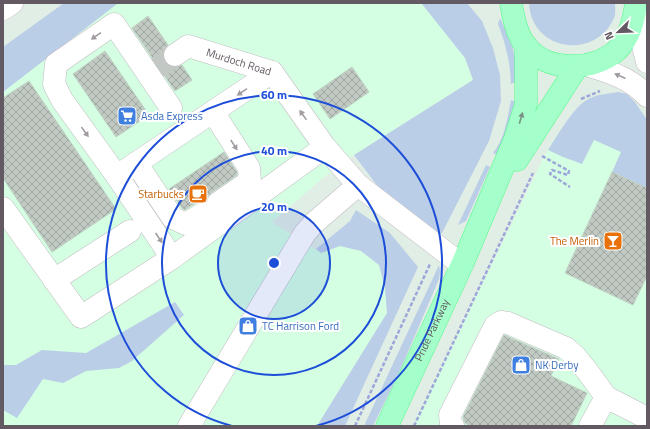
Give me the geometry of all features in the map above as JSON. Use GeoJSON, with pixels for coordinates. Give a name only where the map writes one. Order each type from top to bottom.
{"type":"FeatureCollection","features":[{"type":"Feature","properties":{"kind":"main road"},"geometry":{"type":"LineString","coordinates":[[513,12],[526,46],[535,54],[556,64],[582,66],[605,58],[616,50],[626,38],[630,29],[635,8]]}},
{"type":"Feature","properties":{"kind":"main road","name":"Pride Parkway"},"geometry":{"type":"LineString","coordinates":[[387,426],[462,265],[515,139],[526,104],[526,46]]}},
{"type":"Feature","properties":{"kind":"main road","name":"Pride Parkway"},"geometry":{"type":"LineString","coordinates":[[476,232],[524,148],[582,66]]}},
{"type":"Feature","properties":{"kind":"street"},"geometry":{"type":"LineString","coordinates":[[3,9],[12,3]]}},
{"type":"Feature","properties":{"kind":"street"},"geometry":{"type":"LineString","coordinates":[[500,3],[513,12]]}},
{"type":"Feature","properties":{"kind":"street"},"geometry":{"type":"LineString","coordinates":[[635,8],[647,62]]}},
{"type":"Feature","properties":{"kind":"street"},"geometry":{"type":"LineString","coordinates":[[171,108],[151,72],[114,24],[56,64],[54,84],[62,100],[117,176],[172,258]]}},
{"type":"Feature","properties":{"kind":"street","name":"Murdoch Road"},"geometry":{"type":"LineString","coordinates":[[179,52],[188,46],[272,72],[325,147],[358,185],[462,265]]}},
{"type":"Feature","properties":{"kind":"street"},"geometry":{"type":"LineString","coordinates":[[582,66],[615,74],[626,79],[647,96]]}},
{"type":"Feature","properties":{"kind":"street"},"geometry":{"type":"LineString","coordinates":[[117,176],[272,72]]}},
{"type":"Feature","properties":{"kind":"street"},"geometry":{"type":"LineString","coordinates":[[136,163],[173,218],[186,224],[211,208],[250,181],[249,168],[212,112]]}},
{"type":"Feature","properties":{"kind":"street"},"geometry":{"type":"LineString","coordinates":[[3,208],[80,318],[172,258],[325,147]]}},
{"type":"Feature","properties":{"kind":"street"},"geometry":{"type":"LineString","coordinates":[[189,426],[305,233],[314,223],[358,185]]}},
{"type":"Feature","properties":{"kind":"street"},"geometry":{"type":"LineString","coordinates":[[54,280],[130,231]]}},
{"type":"Feature","properties":{"kind":"street"},"geometry":{"type":"LineString","coordinates":[[453,426],[451,424],[450,415],[495,326],[501,322],[508,323],[566,348],[575,356],[606,397],[647,418],[642,426]]}},
{"type":"Feature","properties":{"kind":"street"},"geometry":{"type":"LineString","coordinates":[[590,426],[606,397]]}},
{"type":"Feature","properties":{"kind":"path"},"geometry":{"type":"LineString","coordinates":[[577,104],[582,99],[599,91],[618,88],[626,79]]}},
{"type":"Feature","properties":{"kind":"path"},"geometry":{"type":"LineString","coordinates":[[538,163],[541,155],[569,171],[568,175],[552,170],[550,174],[570,187]]}},
{"type":"Feature","properties":{"kind":"path"},"geometry":{"type":"LineString","coordinates":[[414,426],[535,170]]}},
{"type":"Feature","properties":{"kind":"path"},"geometry":{"type":"LineString","coordinates":[[355,426],[437,247]]}},
{"type":"Feature","properties":{"kind":"shaded area"},"geometry":{"type":"Polygon","coordinates":[[[64,3],[120,3],[3,92],[3,47],[64,3]]]}},
{"type":"Feature","properties":{"kind":"shaded area"},"geometry":{"type":"Polygon","coordinates":[[[120,3],[422,4],[465,58],[473,80],[354,155],[324,177],[272,222],[321,253],[340,246],[361,251],[379,265],[385,288],[387,313],[317,426],[3,426],[3,92],[120,3]]]}},
{"type":"Feature","properties":{"kind":"shaded area"},"geometry":{"type":"Polygon","coordinates":[[[389,3],[467,3],[482,21],[493,48],[500,75],[501,101],[489,141],[442,233],[436,234],[379,188],[354,155],[473,80],[465,58],[422,4],[389,3]]]}},
{"type":"Feature","properties":{"kind":"shaded area"},"geometry":{"type":"Polygon","coordinates":[[[529,3],[615,3],[615,15],[605,32],[593,41],[579,45],[565,45],[552,40],[540,32],[532,19],[529,3]]]}},
{"type":"Feature","properties":{"kind":"shaded area"},"geometry":{"type":"Polygon","coordinates":[[[500,18],[512,44],[515,58],[516,82],[511,84],[507,53],[498,24],[500,18]]]}},
{"type":"Feature","properties":{"kind":"shaded area"},"geometry":{"type":"Polygon","coordinates":[[[618,92],[627,94],[635,102],[647,120],[647,188],[612,172],[621,152],[594,140],[582,164],[548,150],[560,131],[580,105],[597,96],[618,92]]]}},
{"type":"Feature","properties":{"kind":"shaded area"},"geometry":{"type":"Polygon","coordinates":[[[511,100],[516,102],[512,120],[497,155],[493,153],[503,135],[511,100]]]}},
{"type":"Feature","properties":{"kind":"shaded area"},"geometry":{"type":"Polygon","coordinates":[[[647,124],[647,426],[413,426],[546,153],[558,133],[647,124]]]}},
{"type":"Feature","properties":{"kind":"shaded area"},"geometry":{"type":"Polygon","coordinates":[[[486,165],[490,167],[466,221],[458,225],[486,165]]]}},
{"type":"Feature","properties":{"kind":"shaded area"},"geometry":{"type":"Polygon","coordinates":[[[356,210],[390,233],[418,267],[345,426],[317,426],[387,313],[385,288],[379,265],[361,251],[340,246],[321,253],[316,249],[350,221],[356,210]]]}},
{"type":"Feature","properties":{"kind":"shaded area"},"geometry":{"type":"Polygon","coordinates":[[[439,265],[439,279],[399,373],[373,426],[364,426],[439,265]]]}},
{"type":"Feature","properties":{"kind":"shaded area"},"geometry":{"type":"Polygon","coordinates":[[[175,302],[184,315],[132,361],[119,368],[86,371],[63,383],[43,379],[17,418],[3,410],[3,365],[16,365],[42,350],[86,353],[175,302]]]}},
{"type":"Feature","properties":{"kind":"building"},"geometry":{"type":"Polygon","coordinates":[[[148,16],[168,45],[164,50],[163,56],[165,62],[170,66],[176,67],[182,65],[192,80],[175,91],[132,28],[148,16]]]}},
{"type":"Feature","properties":{"kind":"building"},"geometry":{"type":"Polygon","coordinates":[[[105,51],[149,115],[116,137],[73,74],[105,51]]]}},
{"type":"Feature","properties":{"kind":"building"},"geometry":{"type":"Polygon","coordinates":[[[352,67],[369,92],[330,119],[313,94],[352,67]]]}},
{"type":"Feature","properties":{"kind":"building"},"geometry":{"type":"Polygon","coordinates":[[[29,81],[116,209],[52,252],[3,178],[3,98],[29,81]]]}},
{"type":"Feature","properties":{"kind":"building"},"geometry":{"type":"Polygon","coordinates":[[[224,152],[237,172],[237,175],[211,193],[207,197],[206,201],[197,202],[185,210],[182,208],[169,189],[224,152]]]}},
{"type":"Feature","properties":{"kind":"building","name":"The Merlin"},"geometry":{"type":"Polygon","coordinates":[[[612,172],[647,188],[647,276],[633,305],[565,273],[612,172]]]}},
{"type":"Feature","properties":{"kind":"building","name":"NK Derby"},"geometry":{"type":"Polygon","coordinates":[[[504,335],[559,359],[551,376],[587,393],[571,426],[471,426],[465,423],[463,417],[504,335]]]}},
{"type":"Feature","properties":{"kind":"tunnel"},"geometry":{"type":"LineString","coordinates":[[155,69],[175,55]]}},
{"type":"Feature","properties":{"kind":"place","name":"Asda Express"},"geometry":{"type":"Point","coordinates":[127,116]}},
{"type":"Feature","properties":{"kind":"place","name":"Starbucks"},"geometry":{"type":"Point","coordinates":[198,194]}},
{"type":"Feature","properties":{"kind":"place","name":"The Merlin"},"geometry":{"type":"Point","coordinates":[613,241]}},
{"type":"Feature","properties":{"kind":"place","name":"TC Harrison Ford"},"geometry":{"type":"Point","coordinates":[248,326]}},
{"type":"Feature","properties":{"kind":"place","name":"NK Derby"},"geometry":{"type":"Point","coordinates":[521,365]}}]}
